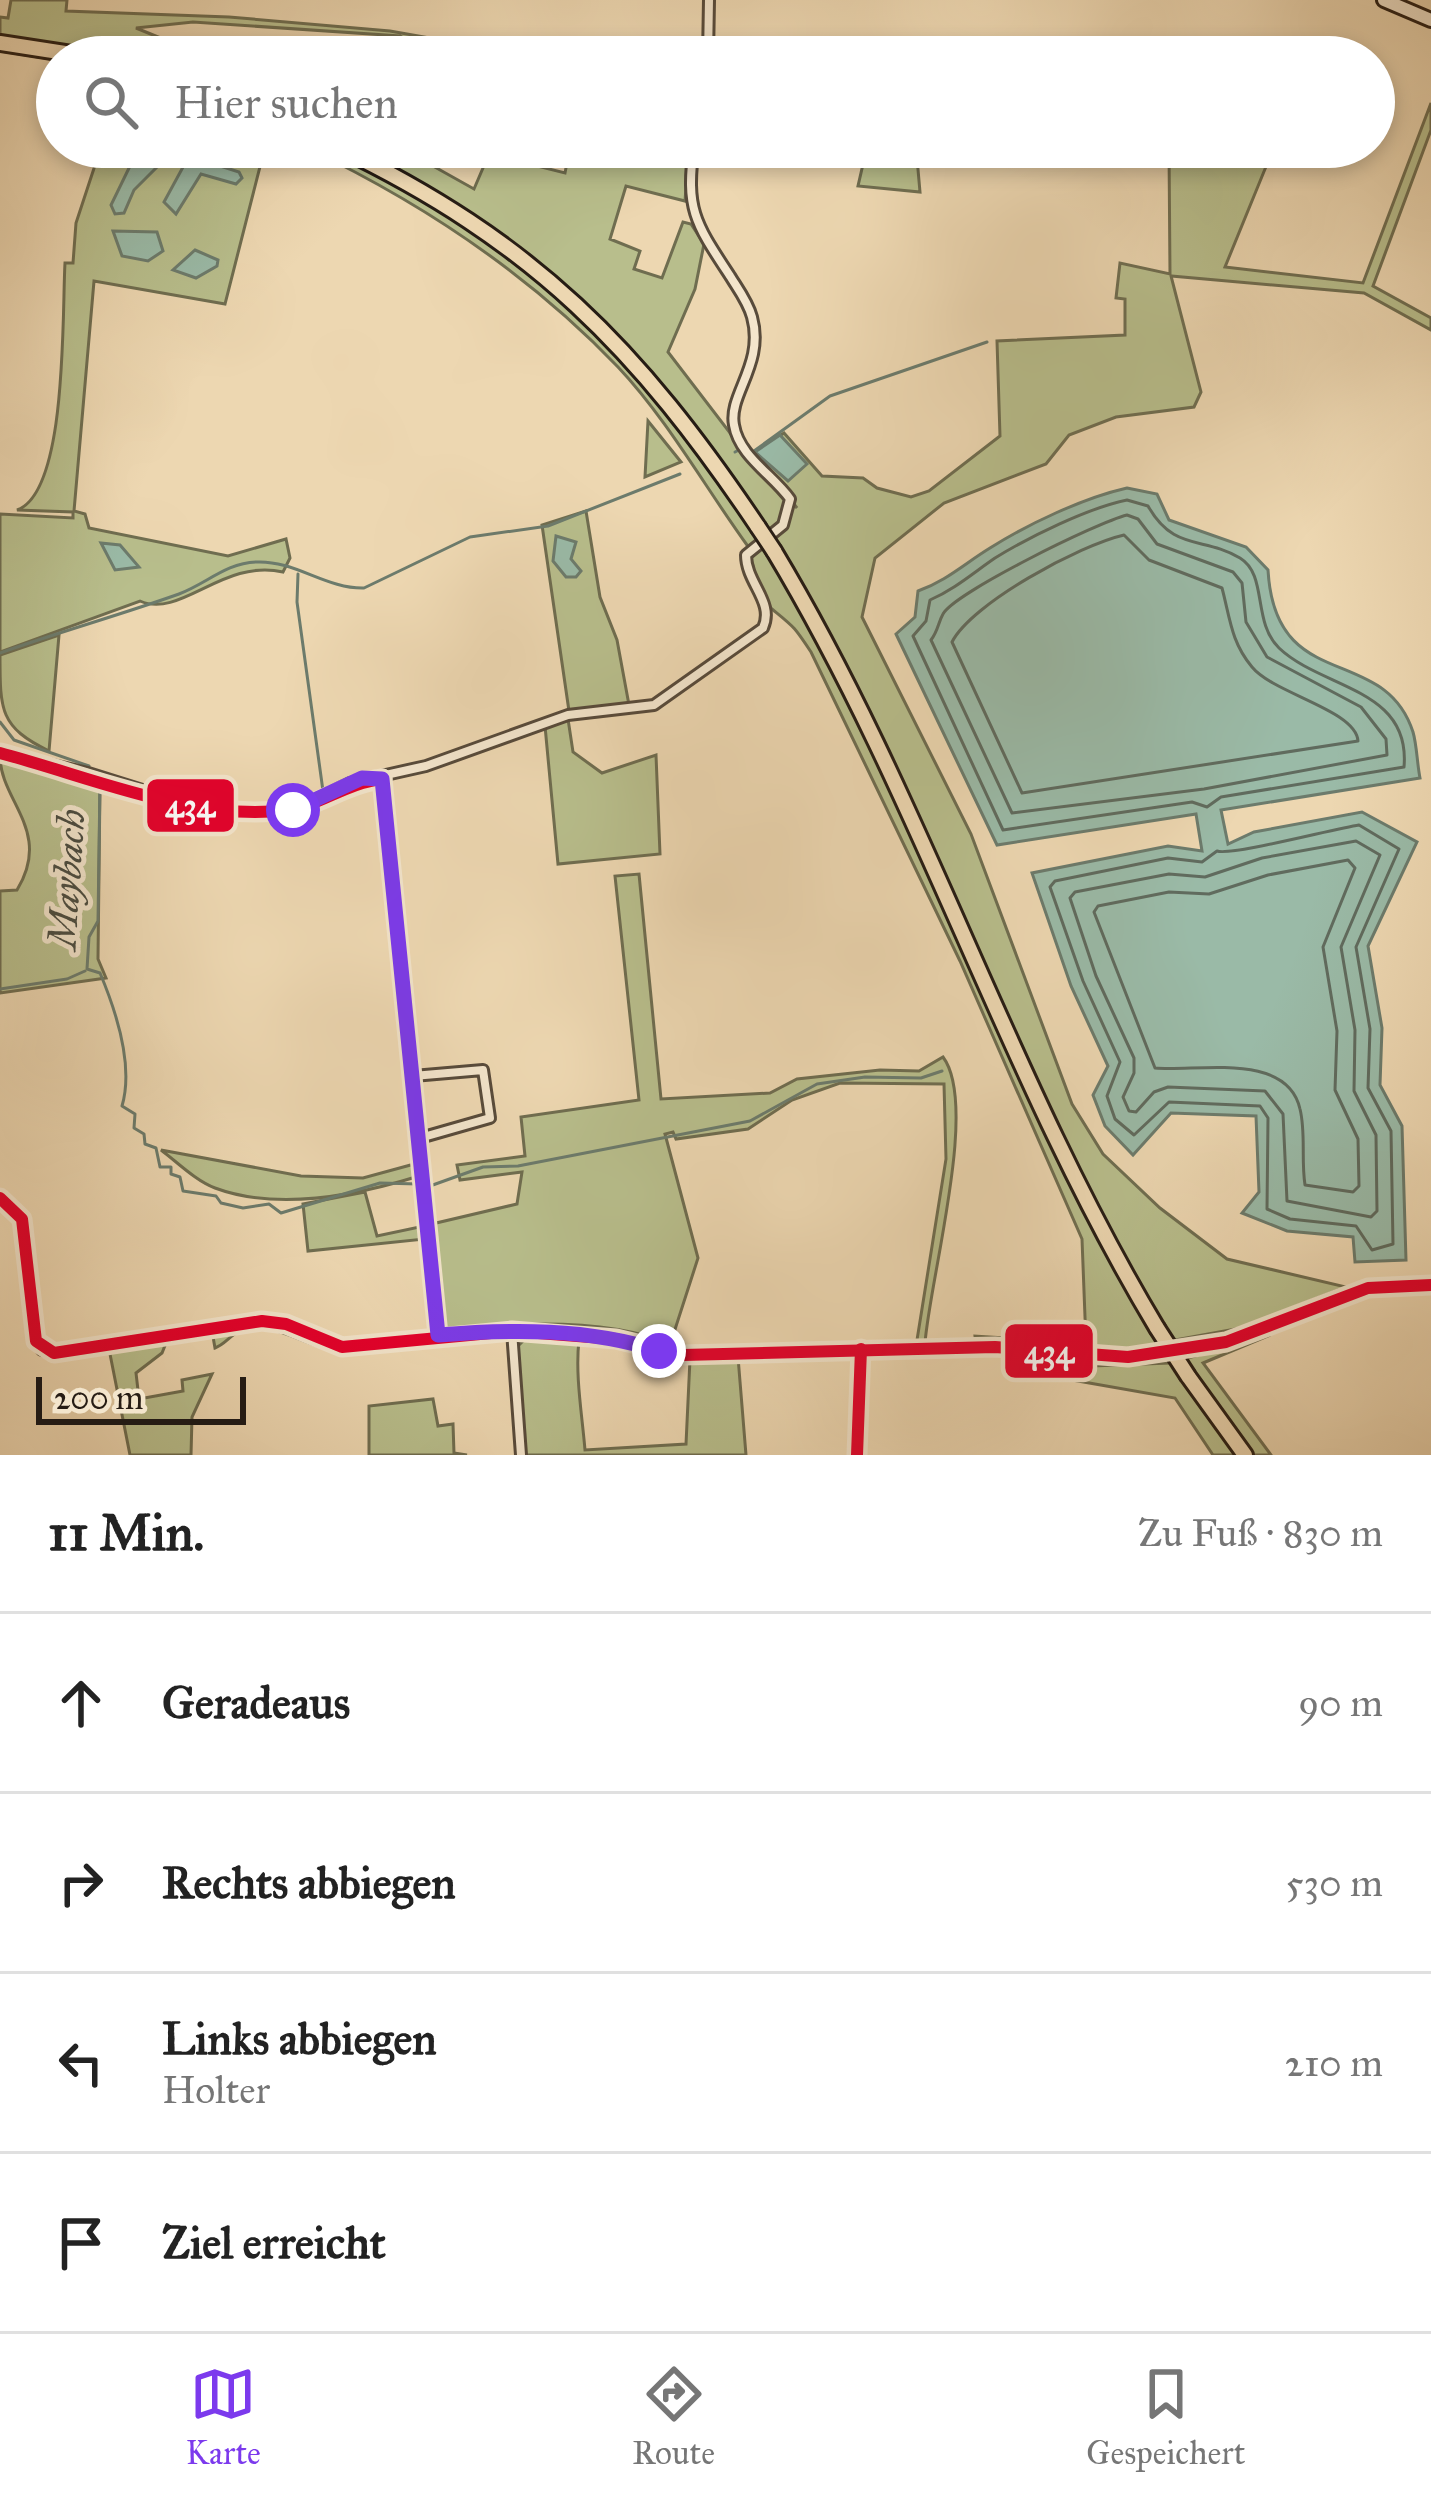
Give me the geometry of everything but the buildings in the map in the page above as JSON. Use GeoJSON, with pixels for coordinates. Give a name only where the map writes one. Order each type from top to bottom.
{"type":"FeatureCollection","features":[{"type":"Feature","properties":{"kind":"main road"},"geometry":{"type":"LineString","coordinates":[[0,43],[36,49]]}},
{"type":"Feature","properties":{"kind":"main road"},"geometry":{"type":"LineString","coordinates":[[377,168],[443,203],[556,283],[662,393],[758,527],[856,698],[1057,1147],[1157,1328],[1245,1455]]}},
{"type":"Feature","properties":{"kind":"street"},"geometry":{"type":"LineString","coordinates":[[709,36],[710,0]]}},
{"type":"Feature","properties":{"kind":"street"},"geometry":{"type":"LineString","coordinates":[[1384,0],[1431,20]]}},
{"type":"Feature","properties":{"kind":"street"},"geometry":{"type":"LineString","coordinates":[[0,753],[228,814],[293,810],[362,778],[382,779],[568,716],[654,705],[768,621],[766,606],[747,572],[746,555],[783,525],[790,499],[749,454],[734,427],[734,410],[754,360],[754,325],[745,300],[694,219],[691,168]]}},
{"type":"Feature","properties":{"kind":"street"},"geometry":{"type":"LineString","coordinates":[[382,779],[438,1335]]}},
{"type":"Feature","properties":{"kind":"street"},"geometry":{"type":"LineString","coordinates":[[413,1076],[482,1070],[490,1118],[420,1138]]}},
{"type":"Feature","properties":{"kind":"street"},"geometry":{"type":"LineString","coordinates":[[0,1198],[22,1219],[36,1341],[42,1350],[262,1321],[286,1324],[333,1346],[512,1331],[616,1339],[683,1355],[995,1347],[1095,1358],[1226,1342],[1352,1292],[1431,1285]]}},
{"type":"Feature","properties":{"kind":"street"},"geometry":{"type":"LineString","coordinates":[[512,1331],[521,1455]]}},
{"type":"Feature","properties":{"kind":"street"},"geometry":{"type":"LineString","coordinates":[[856,1455],[861,1348]]}},
{"type":"Feature","properties":{"kind":"green space"},"geometry":{"type":"Polygon","coordinates":[[[11,0],[67,0],[66,11],[229,17],[418,36],[193,22],[136,28],[156,36],[36,36],[36,57],[0,51],[0,17],[8,18],[11,0]]]}},
{"type":"Feature","properties":{"kind":"green space"},"geometry":{"type":"Polygon","coordinates":[[[1431,103],[1431,130],[1373,286],[1431,318],[1431,330],[1364,293],[1171,276],[1201,392],[1194,407],[1116,417],[1069,435],[1046,464],[944,503],[875,558],[862,617],[971,834],[1072,1104],[1103,1154],[1160,1208],[1227,1259],[1346,1287],[1241,1328],[1159,1343],[1161,1350],[1119,1354],[976,1344],[975,1336],[1086,1343],[1082,1239],[960,961],[811,652],[766,602],[747,545],[669,431],[618,367],[510,271],[432,216],[348,168],[436,168],[474,189],[483,168],[545,168],[565,173],[566,168],[687,168],[685,201],[626,186],[610,239],[640,251],[634,269],[662,278],[683,222],[691,224],[704,244],[695,289],[668,352],[763,476],[797,508],[755,452],[784,433],[822,476],[863,478],[877,488],[911,497],[929,491],[1000,436],[997,341],[1125,335],[1125,299],[1116,298],[1120,263],[1170,274],[1169,168],[1265,168],[1225,267],[1363,283],[1431,103]]]}},
{"type":"Feature","properties":{"kind":"green space"},"geometry":{"type":"Polygon","coordinates":[[[94,168],[260,168],[225,304],[94,281],[74,511],[85,514],[89,528],[228,556],[286,539],[290,558],[283,572],[241,573],[171,602],[140,601],[0,652],[0,514],[73,518],[73,512],[17,510],[34,496],[54,437],[65,263],[73,263],[76,223],[94,168]]]}},
{"type":"Feature","properties":{"kind":"green space"},"geometry":{"type":"Polygon","coordinates":[[[862,168],[918,168],[920,192],[858,186],[862,168]]]}},
{"type":"Feature","properties":{"kind":"green space"},"geometry":{"type":"Polygon","coordinates":[[[648,421],[681,462],[645,477],[648,421]]]}},
{"type":"Feature","properties":{"kind":"green space"},"geometry":{"type":"Polygon","coordinates":[[[586,511],[600,597],[617,640],[629,705],[569,711],[542,525],[586,511]]]}},
{"type":"Feature","properties":{"kind":"green space"},"geometry":{"type":"Polygon","coordinates":[[[59,635],[49,751],[21,734],[6,715],[0,655],[59,635]]]}},
{"type":"Feature","properties":{"kind":"green space"},"geometry":{"type":"Polygon","coordinates":[[[568,719],[573,752],[602,773],[656,755],[660,854],[558,864],[545,726],[568,719]]]}},
{"type":"Feature","properties":{"kind":"green space"},"geometry":{"type":"Polygon","coordinates":[[[0,756],[100,783],[98,959],[106,978],[0,993],[0,891],[17,890],[30,850],[0,756]]]}},
{"type":"Feature","properties":{"kind":"green space"},"geometry":{"type":"Polygon","coordinates":[[[639,874],[661,1099],[770,1093],[797,1079],[919,1071],[943,1057],[953,1080],[954,1151],[925,1343],[917,1340],[946,1159],[944,1084],[840,1083],[792,1100],[748,1129],[676,1139],[673,1132],[665,1134],[698,1258],[670,1345],[618,1329],[589,1326],[527,1324],[441,1330],[432,1224],[517,1204],[522,1172],[460,1180],[457,1165],[525,1156],[521,1117],[639,1100],[615,876],[639,874]]]}},
{"type":"Feature","properties":{"kind":"green space"},"geometry":{"type":"Polygon","coordinates":[[[161,1150],[301,1176],[363,1178],[418,1163],[419,1176],[317,1198],[264,1198],[208,1185],[161,1150]]]}},
{"type":"Feature","properties":{"kind":"green space"},"geometry":{"type":"Polygon","coordinates":[[[365,1192],[377,1236],[424,1226],[425,1239],[308,1251],[303,1204],[365,1192]]]}},
{"type":"Feature","properties":{"kind":"green space"},"geometry":{"type":"Polygon","coordinates":[[[266,1323],[327,1347],[349,1350],[335,1350],[321,1347],[252,1328],[215,1348],[212,1331],[266,1323]]]}},
{"type":"Feature","properties":{"kind":"green space"},"geometry":{"type":"Polygon","coordinates":[[[1270,1335],[1203,1363],[1271,1455],[1213,1455],[1175,1398],[1061,1378],[1065,1367],[1170,1363],[1270,1335]]]}},
{"type":"Feature","properties":{"kind":"green space"},"geometry":{"type":"Polygon","coordinates":[[[528,1336],[579,1340],[585,1450],[686,1444],[690,1359],[738,1357],[746,1455],[524,1455],[515,1349],[528,1336]]]}},
{"type":"Feature","properties":{"kind":"green space"},"geometry":{"type":"Polygon","coordinates":[[[168,1338],[162,1353],[136,1373],[139,1399],[183,1391],[182,1380],[212,1374],[192,1417],[191,1455],[130,1455],[109,1349],[168,1338]]]}},
{"type":"Feature","properties":{"kind":"green space"},"geometry":{"type":"Polygon","coordinates":[[[433,1399],[438,1426],[453,1424],[454,1453],[467,1455],[369,1455],[369,1406],[433,1399]]]}},
{"type":"Feature","properties":{"kind":"water"},"geometry":{"type":"Polygon","coordinates":[[[129,168],[156,168],[134,190],[124,213],[115,214],[111,205],[129,168]]]}},
{"type":"Feature","properties":{"kind":"water"},"geometry":{"type":"Polygon","coordinates":[[[182,168],[226,168],[242,178],[236,184],[201,174],[176,214],[164,202],[182,168]]]}},
{"type":"Feature","properties":{"kind":"water"},"geometry":{"type":"Polygon","coordinates":[[[113,231],[157,232],[163,251],[148,261],[122,256],[113,231]]]}},
{"type":"Feature","properties":{"kind":"water"},"geometry":{"type":"Polygon","coordinates":[[[195,250],[218,260],[217,266],[196,278],[173,270],[195,250]]]}},
{"type":"Feature","properties":{"kind":"water"},"geometry":{"type":"Polygon","coordinates":[[[780,435],[807,464],[788,481],[755,452],[780,435]]]}},
{"type":"Feature","properties":{"kind":"water"},"geometry":{"type":"Polygon","coordinates":[[[1127,488],[1157,494],[1169,520],[1246,547],[1268,570],[1275,609],[1290,636],[1309,653],[1379,686],[1399,704],[1413,732],[1420,778],[1221,810],[1228,844],[1254,832],[1362,812],[1417,842],[1368,946],[1382,1028],[1380,1085],[1402,1126],[1406,1260],[1355,1262],[1353,1237],[1287,1231],[1242,1213],[1259,1192],[1256,1116],[1171,1113],[1133,1155],[1105,1126],[1093,1095],[1108,1066],[1071,986],[1032,873],[1168,846],[1202,851],[1196,814],[997,845],[896,634],[915,617],[918,591],[1038,521],[1127,488]]]}},
{"type":"Feature","properties":{"kind":"water"},"geometry":{"type":"Polygon","coordinates":[[[556,536],[576,542],[571,559],[581,571],[576,577],[566,577],[553,561],[556,536]]]}},
{"type":"Feature","properties":{"kind":"water"},"geometry":{"type":"Polygon","coordinates":[[[101,543],[120,545],[139,567],[115,570],[101,543]]]}},
{"type":"Feature","properties":{"kind":"waterway"},"geometry":{"type":"LineString","coordinates":[[754,451],[830,396],[987,342]]}},
{"type":"Feature","properties":{"kind":"waterway"},"geometry":{"type":"LineString","coordinates":[[735,452],[739,450]]}},
{"type":"Feature","properties":{"kind":"waterway"},"geometry":{"type":"LineString","coordinates":[[0,653],[179,594],[245,563],[284,565],[337,584],[364,588],[470,537],[548,526],[680,474]]}},
{"type":"Feature","properties":{"kind":"waterway"},"geometry":{"type":"LineString","coordinates":[[298,574],[297,602],[323,791]]}},
{"type":"Feature","properties":{"kind":"waterway","name":"Maybach"},"geometry":{"type":"LineString","coordinates":[[0,722],[14,740],[89,766]]}},
{"type":"Feature","properties":{"kind":"waterway","name":"Maybach"},"geometry":{"type":"LineString","coordinates":[[100,782],[98,921],[89,937],[87,969],[100,973],[117,1021],[125,1056],[122,1106],[135,1114],[134,1128],[144,1134],[145,1144],[156,1148],[160,1167],[171,1167],[183,1191],[216,1196],[221,1203],[243,1208],[269,1204],[281,1213],[380,1183],[418,1184]]}},
{"type":"Feature","properties":{"kind":"waterway"},"geometry":{"type":"LineString","coordinates":[[0,989],[67,979],[85,971]]}},
{"type":"Feature","properties":{"kind":"waterway","name":"Maybach"},"geometry":{"type":"LineString","coordinates":[[430,1186],[483,1167],[518,1166],[750,1121],[817,1084],[865,1077],[921,1078],[942,1071]]}},
{"type":"Feature","properties":{"kind":"transit line","name":"434"},"geometry":{"type":"LineString","coordinates":[[0,753],[142,795],[215,810],[287,810],[382,779]]}},
{"type":"Feature","properties":{"kind":"transit line","name":"434"},"geometry":{"type":"LineString","coordinates":[[382,779],[438,1335]]}},
{"type":"Feature","properties":{"kind":"transit line","name":"434"},"geometry":{"type":"LineString","coordinates":[[0,1198],[22,1219],[36,1341],[54,1353],[262,1321],[286,1324],[342,1347],[512,1331],[616,1339],[683,1355],[995,1347],[1128,1357],[1226,1342],[1368,1288],[1431,1285]]}},
{"type":"Feature","properties":{"kind":"transit line","name":"434"},"geometry":{"type":"LineString","coordinates":[[857,1455],[861,1349]]}},
{"type":"Feature","properties":{"kind":"route"},"geometry":{"type":"LineString","coordinates":[[293,810],[362,778],[382,779],[438,1335],[548,1333],[616,1339],[659,1351]]}}]}
